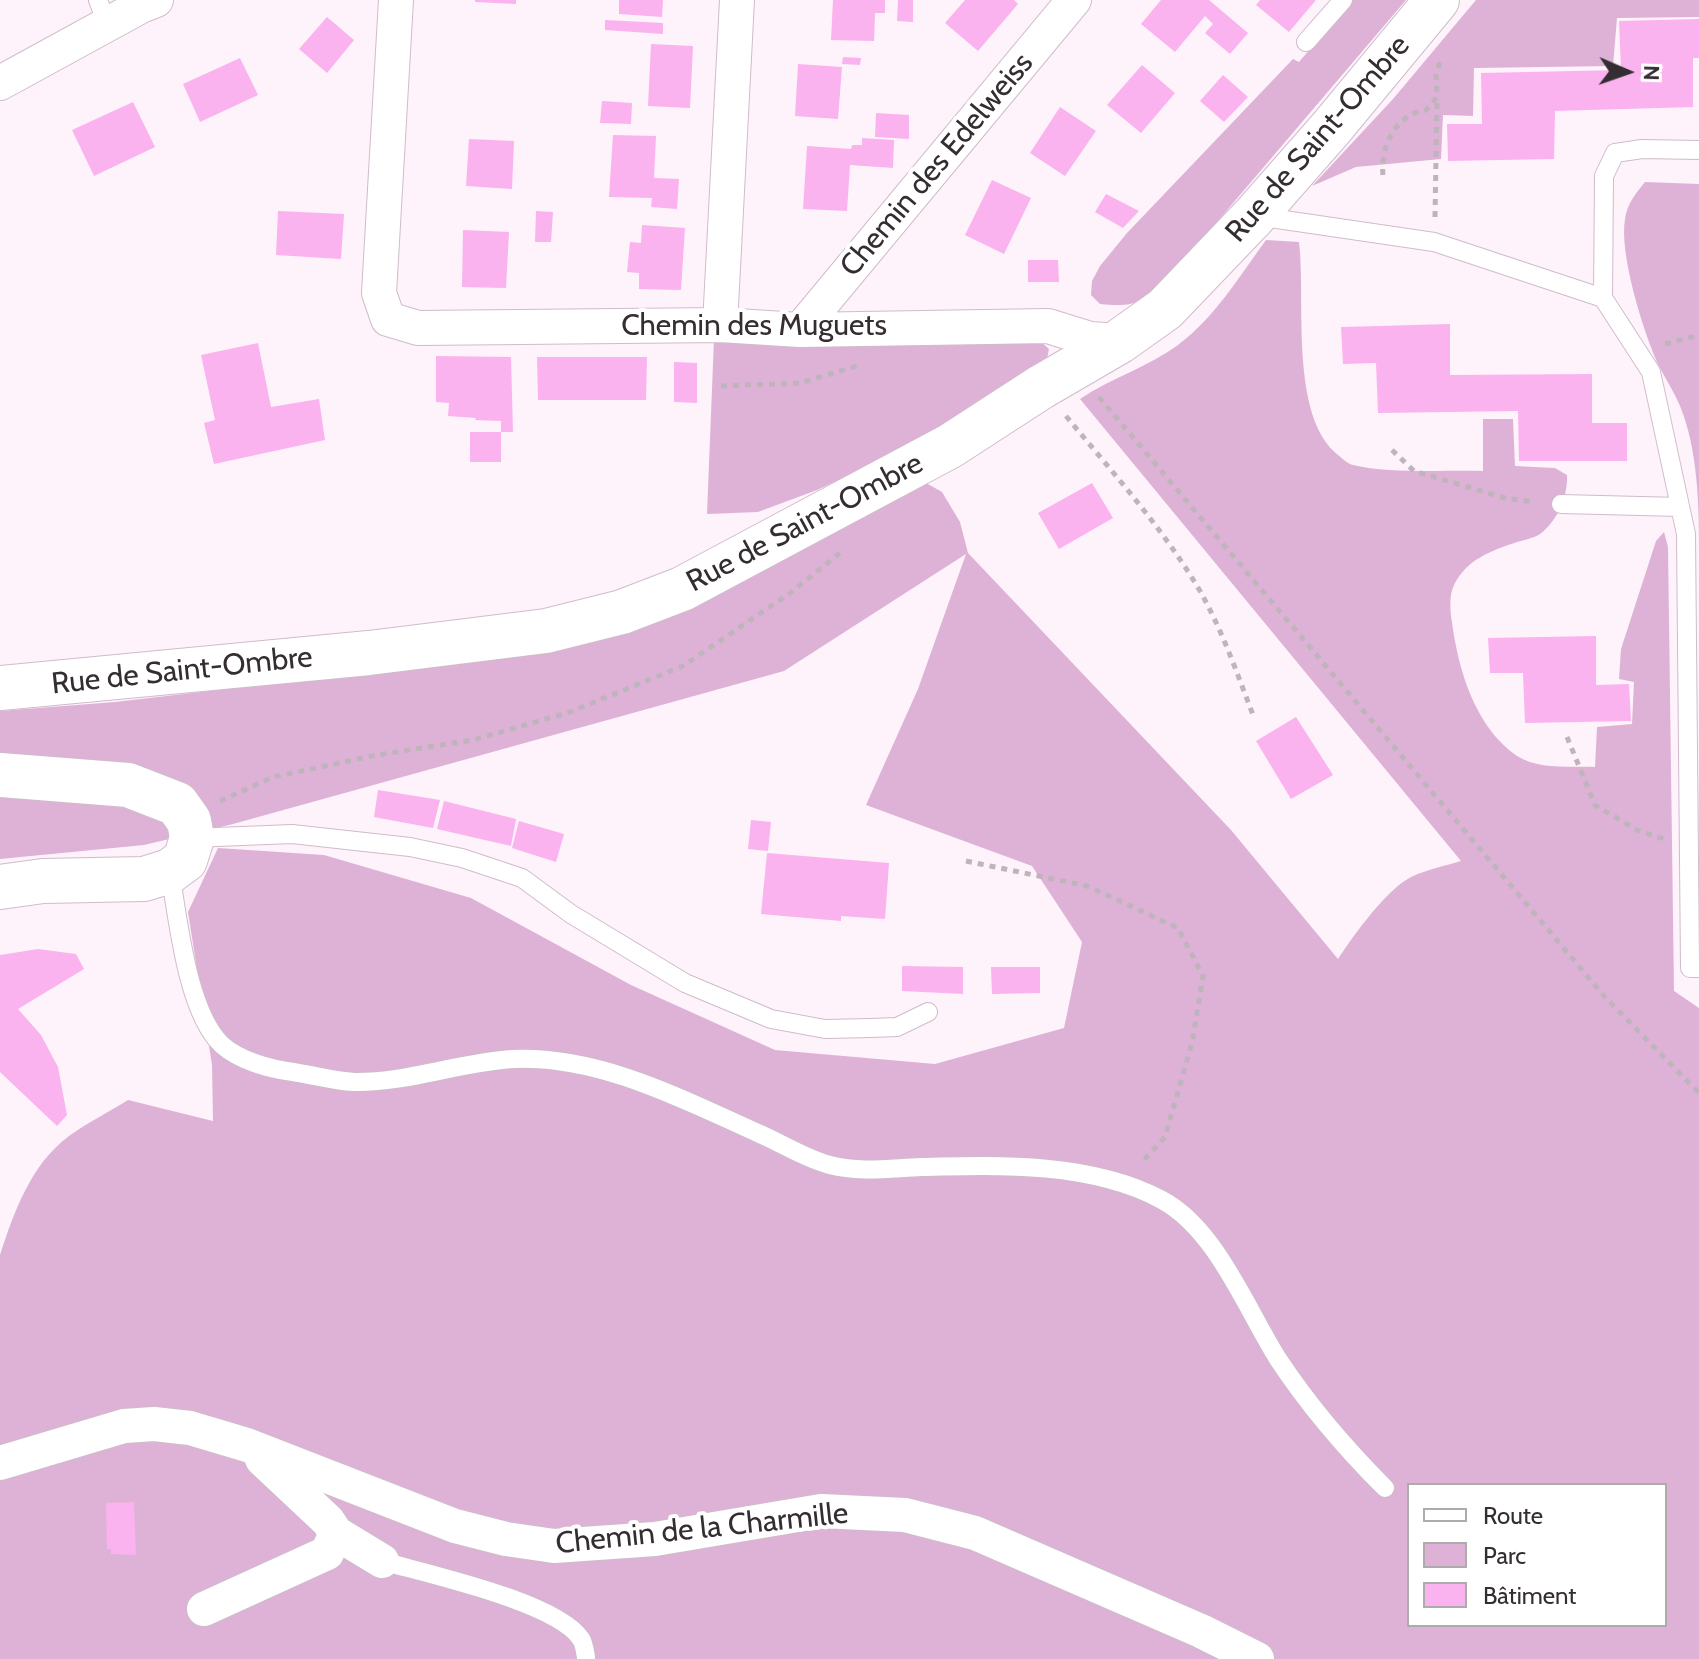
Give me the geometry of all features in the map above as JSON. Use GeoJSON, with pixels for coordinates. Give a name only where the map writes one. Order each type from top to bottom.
{"type":"FeatureCollection","features":[{"type":"Feature","properties":{"kind":"street"},"geometry":{"type":"LineString","coordinates":[[0,83],[103,12],[156,0]]}},
{"type":"Feature","properties":{"kind":"street","name":"Chemin des Muguets"},"geometry":{"type":"LineString","coordinates":[[396,0],[379,293],[388,319],[418,328],[720,325],[800,330],[1048,326],[1090,339],[1120,341]]}},
{"type":"Feature","properties":{"kind":"street"},"geometry":{"type":"LineString","coordinates":[[720,325],[737,0]]}},
{"type":"Feature","properties":{"kind":"street","name":"Chemin des Edelweiss"},"geometry":{"type":"LineString","coordinates":[[800,330],[1074,0]]}},
{"type":"Feature","properties":{"kind":"street","name":"Rue de Saint-Ombre"},"geometry":{"type":"LineString","coordinates":[[7,678],[369,653],[546,631],[622,612],[682,589],[950,446],[1120,341],[1165,309],[1254,216],[1437,0]]}},
{"type":"Feature","properties":{"kind":"street"},"geometry":{"type":"LineString","coordinates":[[0,775],[128,785],[177,804],[184,843],[144,879],[43,881],[0,887]]}},
{"type":"Feature","properties":{"kind":"street","name":"Chemin de la Charmille"},"geometry":{"type":"LineString","coordinates":[[0,1463],[124,1426],[154,1424],[190,1428],[247,1445],[455,1526],[506,1539],[554,1546],[655,1539],[821,1511],[905,1515],[975,1533],[1201,1631],[1257,1659]]}},
{"type":"Feature","properties":{"kind":"street"},"geometry":{"type":"LineString","coordinates":[[247,1445],[328,1521],[336,1533],[382,1561]]}},
{"type":"Feature","properties":{"kind":"street"},"geometry":{"type":"LineString","coordinates":[[204,1609],[327,1553],[336,1533]]}},
{"type":"Feature","properties":{"kind":"lane"},"geometry":{"type":"LineString","coordinates":[[1306,42],[1343,0]]}},
{"type":"Feature","properties":{"kind":"lane"},"geometry":{"type":"LineString","coordinates":[[1699,150],[1642,149],[1615,153],[1604,176],[1603,298],[1651,372],[1686,534],[1693,769],[1688,847],[1690,968],[1699,968]]}},
{"type":"Feature","properties":{"kind":"lane"},"geometry":{"type":"LineString","coordinates":[[1254,216],[1434,242],[1603,298]]}},
{"type":"Feature","properties":{"kind":"lane"},"geometry":{"type":"LineString","coordinates":[[1561,504],[1680,507]]}},
{"type":"Feature","properties":{"kind":"lane"},"geometry":{"type":"LineString","coordinates":[[928,1012],[897,1027],[825,1029],[771,1019],[685,983],[571,914],[522,878],[462,858],[394,845],[292,834],[184,843],[194,997],[207,1027],[224,1047],[272,1069],[353,1082],[393,1079],[514,1059],[560,1062],[606,1072],[684,1100],[828,1165],[864,1170],[992,1165],[1048,1168],[1122,1184],[1160,1199],[1189,1218],[1227,1272],[1279,1360],[1341,1444],[1385,1488]]}},
{"type":"Feature","properties":{"kind":"lane"},"geometry":{"type":"LineString","coordinates":[[382,1561],[513,1598],[559,1620],[582,1639],[586,1657]]}},
{"type":"Feature","properties":{"kind":"path"},"geometry":{"type":"LineString","coordinates":[[1434,242],[1436,75],[1441,60]]}},
{"type":"Feature","properties":{"kind":"path"},"geometry":{"type":"LineString","coordinates":[[1383,175],[1381,159],[1387,141],[1400,124],[1414,112],[1426,110],[1437,97]]}},
{"type":"Feature","properties":{"kind":"path"},"geometry":{"type":"LineString","coordinates":[[721,386],[800,383],[863,365]]}},
{"type":"Feature","properties":{"kind":"path"},"geometry":{"type":"LineString","coordinates":[[1060,377],[1109,468],[1193,581],[1228,649],[1253,715]]}},
{"type":"Feature","properties":{"kind":"path"},"geometry":{"type":"LineString","coordinates":[[1060,377],[1106,407],[1604,996],[1699,1093]]}},
{"type":"Feature","properties":{"kind":"path"},"geometry":{"type":"LineString","coordinates":[[1392,450],[1414,471],[1505,498],[1561,504]]}},
{"type":"Feature","properties":{"kind":"path"},"geometry":{"type":"LineString","coordinates":[[184,843],[226,797],[273,777],[377,755],[473,740],[570,712],[683,666],[790,593],[849,546]]}},
{"type":"Feature","properties":{"kind":"path"},"geometry":{"type":"LineString","coordinates":[[1567,737],[1595,805],[1637,830],[1688,847]]}},
{"type":"Feature","properties":{"kind":"path"},"geometry":{"type":"LineString","coordinates":[[966,861],[1087,886],[1139,908],[1178,928],[1203,976],[1192,1043],[1165,1137],[1122,1184]]}},
{"type":"Feature","properties":{"kind":"green space"},"geometry":{"type":"Polygon","coordinates":[[[1352,0],[1406,0],[1165,283],[1136,302],[1100,304],[1091,295],[1092,281],[1127,233],[1293,59],[1299,62],[1352,0]]]}},
{"type":"Feature","properties":{"kind":"green space"},"geometry":{"type":"Polygon","coordinates":[[[1476,0],[1699,0],[1699,17],[1617,18],[1613,66],[1474,68],[1473,116],[1443,115],[1441,159],[1356,167],[1312,186],[1393,99],[1476,0]]]}},
{"type":"Feature","properties":{"kind":"green space"},"geometry":{"type":"Polygon","coordinates":[[[1645,182],[1699,184],[1699,552],[1698,497],[1691,441],[1680,406],[1645,331],[1626,252],[1626,214],[1632,199],[1645,182]]]}},
{"type":"Feature","properties":{"kind":"green space"},"geometry":{"type":"Polygon","coordinates":[[[1266,240],[1299,242],[1306,386],[1312,413],[1323,437],[1346,461],[1384,470],[1483,471],[1483,419],[1513,419],[1515,466],[1555,468],[1567,475],[1561,507],[1546,529],[1473,562],[1459,576],[1451,593],[1455,640],[1471,696],[1490,729],[1517,756],[1545,765],[1595,767],[1597,727],[1632,724],[1634,682],[1619,679],[1621,649],[1656,541],[1664,532],[1668,547],[1674,991],[1699,1008],[1699,1659],[0,1659],[0,1255],[11,1222],[34,1175],[56,1147],[83,1127],[128,1100],[213,1121],[212,1065],[188,912],[218,848],[324,855],[471,898],[631,985],[775,1050],[935,1064],[1064,1028],[1082,942],[1032,866],[866,805],[918,689],[966,554],[784,671],[233,824],[144,845],[0,859],[0,711],[115,702],[561,646],[912,475],[942,492],[960,522],[968,553],[1231,830],[1338,959],[1372,913],[1403,882],[1461,861],[1080,399],[1178,345],[1215,309],[1266,240]]]}},
{"type":"Feature","properties":{"kind":"green space"},"geometry":{"type":"Polygon","coordinates":[[[714,339],[1039,340],[1049,349],[1047,359],[925,440],[817,490],[758,512],[707,514],[714,339]]]}},
{"type":"Feature","properties":{"kind":"building"},"geometry":{"type":"Polygon","coordinates":[[[516,0],[516,4],[475,2],[516,0]]]}},
{"type":"Feature","properties":{"kind":"building"},"geometry":{"type":"Polygon","coordinates":[[[619,0],[663,0],[662,17],[619,14],[619,0]]]}},
{"type":"Feature","properties":{"kind":"building"},"geometry":{"type":"Polygon","coordinates":[[[833,0],[885,0],[885,13],[875,13],[874,41],[831,40],[833,0]]]}},
{"type":"Feature","properties":{"kind":"building"},"geometry":{"type":"Polygon","coordinates":[[[898,0],[913,0],[913,22],[897,21],[898,0]]]}},
{"type":"Feature","properties":{"kind":"building"},"geometry":{"type":"Polygon","coordinates":[[[965,0],[1014,0],[1018,4],[978,51],[945,23],[965,0]]]}},
{"type":"Feature","properties":{"kind":"building"},"geometry":{"type":"Polygon","coordinates":[[[1161,0],[1209,0],[1248,33],[1230,54],[1205,33],[1213,24],[1205,16],[1175,52],[1141,24],[1161,0]]]}},
{"type":"Feature","properties":{"kind":"building"},"geometry":{"type":"Polygon","coordinates":[[[1260,0],[1316,0],[1289,32],[1256,5],[1260,0]]]}},
{"type":"Feature","properties":{"kind":"building"},"geometry":{"type":"Polygon","coordinates":[[[327,17],[354,40],[327,73],[299,49],[327,17]]]}},
{"type":"Feature","properties":{"kind":"building"},"geometry":{"type":"Polygon","coordinates":[[[1699,19],[1699,58],[1693,58],[1693,107],[1555,111],[1554,159],[1448,161],[1447,124],[1482,124],[1481,73],[1621,70],[1619,21],[1699,19]]]}},
{"type":"Feature","properties":{"kind":"building"},"geometry":{"type":"Polygon","coordinates":[[[605,20],[663,23],[663,34],[605,30],[605,20]]]}},
{"type":"Feature","properties":{"kind":"building"},"geometry":{"type":"Polygon","coordinates":[[[651,44],[693,46],[690,108],[648,106],[651,44]]]}},
{"type":"Feature","properties":{"kind":"building"},"geometry":{"type":"Polygon","coordinates":[[[843,57],[861,58],[860,65],[842,64],[843,57]]]}},
{"type":"Feature","properties":{"kind":"building"},"geometry":{"type":"Polygon","coordinates":[[[240,58],[258,95],[200,122],[183,84],[240,58]]]}},
{"type":"Feature","properties":{"kind":"building"},"geometry":{"type":"Polygon","coordinates":[[[798,64],[842,67],[838,119],[795,116],[798,64]]]}},
{"type":"Feature","properties":{"kind":"building"},"geometry":{"type":"Polygon","coordinates":[[[1142,65],[1175,93],[1141,133],[1107,105],[1142,65]]]}},
{"type":"Feature","properties":{"kind":"building"},"geometry":{"type":"Polygon","coordinates":[[[1223,75],[1248,97],[1224,122],[1200,101],[1223,75]]]}},
{"type":"Feature","properties":{"kind":"building"},"geometry":{"type":"Polygon","coordinates":[[[602,101],[632,103],[631,124],[600,123],[602,101]]]}},
{"type":"Feature","properties":{"kind":"building"},"geometry":{"type":"Polygon","coordinates":[[[133,102],[155,147],[94,176],[72,130],[133,102]]]}},
{"type":"Feature","properties":{"kind":"building"},"geometry":{"type":"Polygon","coordinates":[[[1060,107],[1096,131],[1065,176],[1030,153],[1060,107]]]}},
{"type":"Feature","properties":{"kind":"building"},"geometry":{"type":"Polygon","coordinates":[[[876,113],[909,115],[909,139],[875,137],[876,113]]]}},
{"type":"Feature","properties":{"kind":"building"},"geometry":{"type":"Polygon","coordinates":[[[613,135],[656,136],[654,178],[679,179],[677,209],[651,207],[652,198],[609,197],[613,135]]]}},
{"type":"Feature","properties":{"kind":"building"},"geometry":{"type":"Polygon","coordinates":[[[862,138],[894,140],[893,168],[850,165],[847,211],[803,209],[807,146],[851,149],[852,145],[862,145],[862,138]]]}},
{"type":"Feature","properties":{"kind":"building"},"geometry":{"type":"Polygon","coordinates":[[[469,139],[514,141],[512,189],[466,186],[469,139]]]}},
{"type":"Feature","properties":{"kind":"building"},"geometry":{"type":"Polygon","coordinates":[[[992,180],[1031,198],[1004,254],[965,235],[992,180]]]}},
{"type":"Feature","properties":{"kind":"building"},"geometry":{"type":"Polygon","coordinates":[[[1106,194],[1139,211],[1123,228],[1095,212],[1106,194]]]}},
{"type":"Feature","properties":{"kind":"building"},"geometry":{"type":"Polygon","coordinates":[[[278,211],[344,214],[341,259],[276,255],[278,211]]]}},
{"type":"Feature","properties":{"kind":"building"},"geometry":{"type":"Polygon","coordinates":[[[536,211],[553,212],[551,242],[535,242],[536,211]]]}},
{"type":"Feature","properties":{"kind":"building"},"geometry":{"type":"Polygon","coordinates":[[[642,225],[685,228],[681,290],[639,289],[639,273],[627,272],[630,242],[641,243],[642,225]]]}},
{"type":"Feature","properties":{"kind":"building"},"geometry":{"type":"Polygon","coordinates":[[[463,230],[509,232],[506,288],[462,287],[463,230]]]}},
{"type":"Feature","properties":{"kind":"building"},"geometry":{"type":"Polygon","coordinates":[[[1028,260],[1058,260],[1059,282],[1028,282],[1028,260]]]}},
{"type":"Feature","properties":{"kind":"building"},"geometry":{"type":"Polygon","coordinates":[[[1450,324],[1450,375],[1592,374],[1592,423],[1627,423],[1627,461],[1519,461],[1518,411],[1378,413],[1376,363],[1343,364],[1341,327],[1450,324]]]}},
{"type":"Feature","properties":{"kind":"building"},"geometry":{"type":"Polygon","coordinates":[[[258,343],[271,407],[319,399],[325,440],[214,464],[204,423],[215,420],[201,355],[258,343]]]}},
{"type":"Feature","properties":{"kind":"building"},"geometry":{"type":"Polygon","coordinates":[[[436,356],[511,357],[513,432],[501,432],[501,421],[448,416],[449,403],[436,402],[436,356]]]}},
{"type":"Feature","properties":{"kind":"building"},"geometry":{"type":"Polygon","coordinates":[[[537,357],[647,357],[646,400],[538,400],[537,357]]]}},
{"type":"Feature","properties":{"kind":"building"},"geometry":{"type":"Polygon","coordinates":[[[674,362],[697,363],[697,403],[674,402],[674,362]]]}},
{"type":"Feature","properties":{"kind":"building"},"geometry":{"type":"Polygon","coordinates":[[[470,432],[501,432],[501,462],[470,462],[470,432]]]}},
{"type":"Feature","properties":{"kind":"building"},"geometry":{"type":"Polygon","coordinates":[[[1092,483],[1113,518],[1059,549],[1038,513],[1092,483]]]}},
{"type":"Feature","properties":{"kind":"building"},"geometry":{"type":"Polygon","coordinates":[[[1596,636],[1596,685],[1629,684],[1631,721],[1525,723],[1523,673],[1490,673],[1488,638],[1596,636]]]}},
{"type":"Feature","properties":{"kind":"building"},"geometry":{"type":"Polygon","coordinates":[[[1296,717],[1333,775],[1291,799],[1256,741],[1296,717]]]}},
{"type":"Feature","properties":{"kind":"building"},"geometry":{"type":"Polygon","coordinates":[[[378,790],[440,800],[433,828],[374,817],[378,790]]]}},
{"type":"Feature","properties":{"kind":"building"},"geometry":{"type":"Polygon","coordinates":[[[444,801],[516,819],[511,846],[437,829],[444,801]]]}},
{"type":"Feature","properties":{"kind":"building"},"geometry":{"type":"Polygon","coordinates":[[[751,820],[771,822],[768,851],[748,849],[751,820]]]}},
{"type":"Feature","properties":{"kind":"building"},"geometry":{"type":"Polygon","coordinates":[[[519,821],[564,834],[556,862],[512,848],[519,821]]]}},
{"type":"Feature","properties":{"kind":"building"},"geometry":{"type":"Polygon","coordinates":[[[767,853],[889,863],[885,919],[841,916],[841,921],[761,914],[767,853]]]}},
{"type":"Feature","properties":{"kind":"building"},"geometry":{"type":"Polygon","coordinates":[[[38,949],[76,954],[84,969],[18,1009],[41,1035],[58,1067],[67,1115],[57,1126],[0,1072],[0,955],[38,949]]]}},
{"type":"Feature","properties":{"kind":"building"},"geometry":{"type":"Polygon","coordinates":[[[902,966],[963,967],[963,994],[902,991],[902,966]]]}},
{"type":"Feature","properties":{"kind":"building"},"geometry":{"type":"Polygon","coordinates":[[[991,967],[1040,967],[1040,993],[992,994],[991,967]]]}},
{"type":"Feature","properties":{"kind":"building"},"geometry":{"type":"Polygon","coordinates":[[[134,1502],[136,1555],[111,1554],[111,1549],[107,1549],[106,1503],[134,1502]]]}}]}
